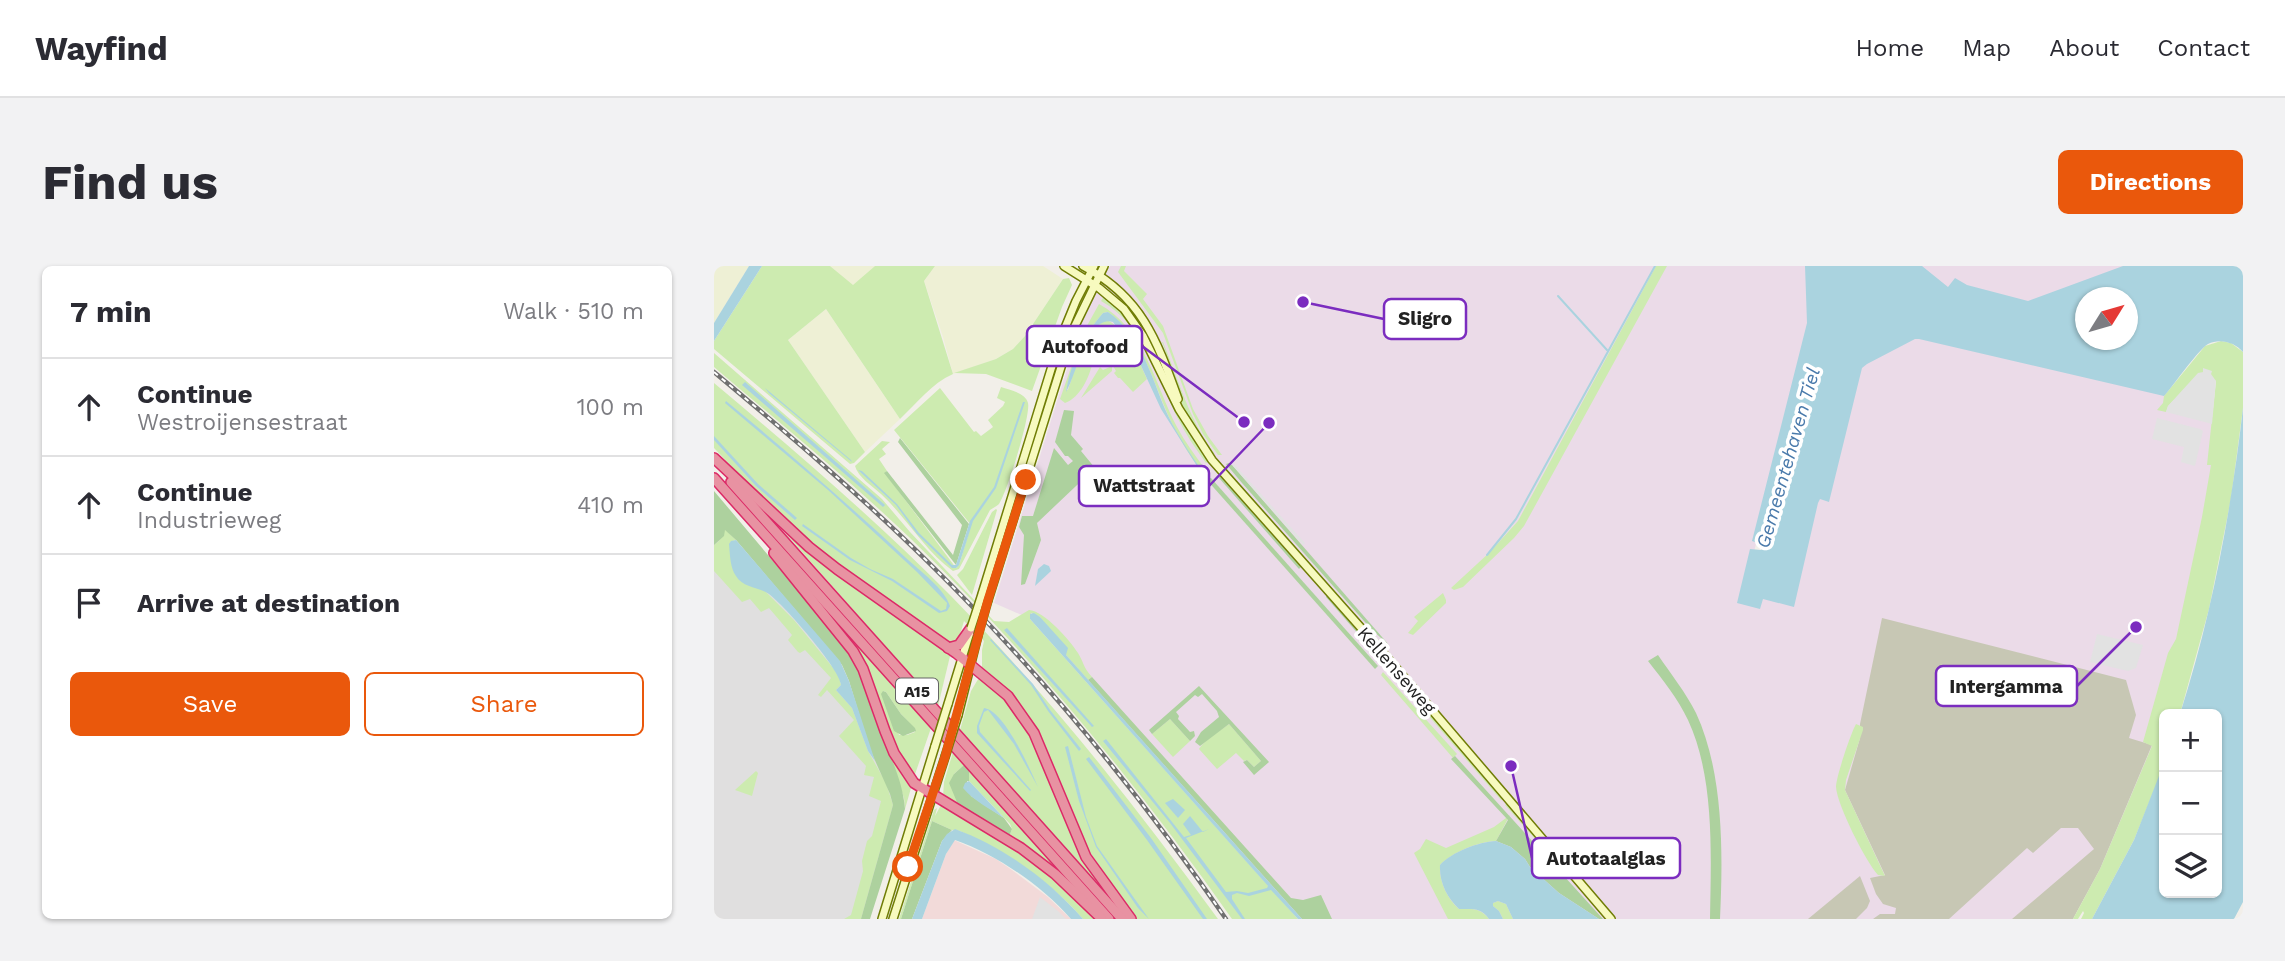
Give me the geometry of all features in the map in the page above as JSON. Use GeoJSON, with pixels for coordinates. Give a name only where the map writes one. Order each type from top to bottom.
{"type":"FeatureCollection","features":[{"type":"Feature","properties":{"kind":"highway","name":"A15"},"geometry":{"type":"LineString","coordinates":[[714,460],[836,569],[962,658],[1008,696],[1034,733],[1086,857],[1131,919]]}},
{"type":"Feature","properties":{"kind":"highway","name":"A15"},"geometry":{"type":"LineString","coordinates":[[714,460],[1122,919]]}},
{"type":"Feature","properties":{"kind":"highway","name":"A15"},"geometry":{"type":"LineString","coordinates":[[714,478],[1109,919]]}},
{"type":"Feature","properties":{"kind":"highway","name":"A15"},"geometry":{"type":"LineString","coordinates":[[732,498],[853,651],[863,669],[898,761],[914,783],[931,800],[1021,848],[1055,874],[1102,919]]}},
{"type":"Feature","properties":{"kind":"highway"},"geometry":{"type":"LineString","coordinates":[[948,648],[959,645],[975,632]]}},
{"type":"Feature","properties":{"kind":"main road","name":"Kellenseweg"},"geometry":{"type":"LineString","coordinates":[[1064,266],[1118,303],[1136,326],[1198,440],[1224,474],[1384,654],[1611,919]]}},
{"type":"Feature","properties":{"kind":"main road","name":"Kellenseweg"},"geometry":{"type":"LineString","coordinates":[[1083,266],[1095,270],[1123,294],[1147,323],[1159,347],[1186,420]]}},
{"type":"Feature","properties":{"kind":"main road"},"geometry":{"type":"LineString","coordinates":[[892,919],[958,715],[971,665],[975,632],[1060,340],[1095,270],[1104,266]]}},
{"type":"Feature","properties":{"kind":"main road"},"geometry":{"type":"LineString","coordinates":[[882,919],[962,658],[975,632]]}},
{"type":"Feature","properties":{"kind":"shaded area"},"geometry":{"type":"Polygon","coordinates":[[[714,266],[749,266],[714,323],[714,266]]]}},
{"type":"Feature","properties":{"kind":"shaded area"},"geometry":{"type":"Polygon","coordinates":[[[830,266],[875,266],[853,286],[830,266]]]}},
{"type":"Feature","properties":{"kind":"shaded area"},"geometry":{"type":"Polygon","coordinates":[[[935,266],[1043,266],[1063,279],[1025,336],[1013,349],[996,359],[953,374],[924,281],[935,266]]]}},
{"type":"Feature","properties":{"kind":"shaded area"},"geometry":{"type":"Polygon","coordinates":[[[1110,266],[1811,266],[1812,324],[1742,599],[1814,494],[1860,365],[1916,336],[2160,391],[2231,414],[2165,709],[2159,709],[2159,742],[2107,863],[2070,919],[1300,919],[1031,619],[994,603],[1088,302],[1110,266]]]}},
{"type":"Feature","properties":{"kind":"shaded area"},"geometry":{"type":"Polygon","coordinates":[[[1917,266],[2132,266],[2035,305],[1948,289],[1917,266]]]}},
{"type":"Feature","properties":{"kind":"shaded area"},"geometry":{"type":"Polygon","coordinates":[[[826,309],[900,419],[865,452],[788,340],[826,309]]]}},
{"type":"Feature","properties":{"kind":"shaded area"},"geometry":{"type":"Polygon","coordinates":[[[2203,368],[2212,371],[2216,381],[2212,424],[2166,412],[2168,406],[2198,373],[2203,372],[2203,368]]]}},
{"type":"Feature","properties":{"kind":"shaded area"},"geometry":{"type":"Polygon","coordinates":[[[2157,418],[2203,431],[2195,466],[2181,462],[2184,447],[2152,439],[2157,418]]]}},
{"type":"Feature","properties":{"kind":"shaded area"},"geometry":{"type":"Polygon","coordinates":[[[1234,464],[1305,543],[1303,545],[1233,466],[1234,464]]]}},
{"type":"Feature","properties":{"kind":"shaded area"},"geometry":{"type":"Polygon","coordinates":[[[714,523],[814,633],[887,773],[894,803],[862,919],[714,919],[714,523]]]}},
{"type":"Feature","properties":{"kind":"shaded area"},"geometry":{"type":"Polygon","coordinates":[[[1882,618],[2126,680],[2136,715],[2129,738],[2152,745],[2100,869],[2073,919],[2012,919],[2094,849],[2078,828],[2061,828],[2033,853],[2027,848],[1949,919],[1873,919],[1880,914],[1895,914],[1896,908],[1883,904],[1876,894],[1870,878],[1885,875],[1845,790],[1860,738],[1860,724],[1882,618]]]}},
{"type":"Feature","properties":{"kind":"shaded area"},"geometry":{"type":"Polygon","coordinates":[[[2097,634],[2143,645],[2136,668],[2128,671],[2090,662],[2097,634]]]}},
{"type":"Feature","properties":{"kind":"shaded area"},"geometry":{"type":"Polygon","coordinates":[[[954,840],[996,859],[1048,897],[1071,919],[922,919],[946,854],[954,840]]]}},
{"type":"Feature","properties":{"kind":"shaded area"},"geometry":{"type":"Polygon","coordinates":[[[1860,876],[1870,901],[1856,919],[1808,919],[1860,876]]]}},
{"type":"Feature","properties":{"kind":"shaded area"},"geometry":{"type":"Polygon","coordinates":[[[1040,897],[1058,911],[1066,919],[1032,919],[1040,897]]]}},
{"type":"Feature","properties":{"kind":"green space"},"geometry":{"type":"Polygon","coordinates":[[[762,266],[830,266],[853,285],[875,266],[935,266],[924,281],[953,374],[931,388],[900,419],[826,309],[788,340],[865,452],[850,464],[714,349],[714,341],[762,266]]]}},
{"type":"Feature","properties":{"kind":"green space"},"geometry":{"type":"Polygon","coordinates":[[[1121,266],[1126,266],[1124,271],[1147,294],[1143,299],[1163,326],[1193,409],[1222,455],[1218,455],[1203,434],[1193,414],[1163,333],[1118,272],[1121,266]]]}},
{"type":"Feature","properties":{"kind":"green space"},"geometry":{"type":"Polygon","coordinates":[[[1656,266],[1667,266],[1524,526],[1463,587],[1454,590],[1451,588],[1490,552],[1518,521],[1656,266]]]}},
{"type":"Feature","properties":{"kind":"green space"},"geometry":{"type":"Polygon","coordinates":[[[1069,278],[1072,285],[1032,391],[986,374],[954,373],[996,359],[1013,349],[1025,336],[1063,279],[1069,278]]]}},
{"type":"Feature","properties":{"kind":"green space"},"geometry":{"type":"Polygon","coordinates":[[[1105,295],[1118,306],[1139,334],[1179,415],[1209,461],[1206,463],[1180,423],[1139,337],[1116,311],[1101,301],[1105,295]]]}},
{"type":"Feature","properties":{"kind":"green space"},"geometry":{"type":"Polygon","coordinates":[[[1099,304],[1128,328],[1138,343],[1177,427],[1205,469],[1202,472],[1173,425],[1136,344],[1119,321],[1108,312],[1103,313],[1096,321],[1085,339],[1066,390],[1091,333],[1105,320],[1111,322],[1124,335],[1147,379],[1133,392],[1118,378],[1113,366],[1118,365],[1128,353],[1124,351],[1119,336],[1107,331],[1096,336],[1093,347],[1090,345],[1093,362],[1080,391],[1065,403],[1060,399],[1083,333],[1099,304]]]}},
{"type":"Feature","properties":{"kind":"green space"},"geometry":{"type":"Polygon","coordinates":[[[2221,341],[2231,343],[2243,352],[2243,408],[2231,499],[2209,609],[2181,709],[2159,709],[2159,778],[2134,840],[2092,919],[2081,919],[2083,911],[2078,919],[2073,919],[2100,869],[2152,746],[2143,742],[2168,653],[2176,639],[2202,517],[2211,465],[2207,465],[2216,381],[2200,373],[2168,406],[2166,412],[2157,410],[2163,403],[2164,396],[2205,346],[2221,341]]]}},
{"type":"Feature","properties":{"kind":"green space"},"geometry":{"type":"Polygon","coordinates":[[[1162,342],[1191,414],[1215,454],[1196,434],[1182,403],[1162,342]]]}},
{"type":"Feature","properties":{"kind":"green space"},"geometry":{"type":"Polygon","coordinates":[[[714,353],[882,499],[994,621],[1009,622],[1029,610],[1042,615],[1056,627],[1078,653],[1092,677],[1088,680],[1066,655],[1040,617],[1031,613],[1030,619],[1298,919],[1232,919],[1120,769],[997,627],[910,538],[714,367],[714,353]]]}},
{"type":"Feature","properties":{"kind":"green space"},"geometry":{"type":"Polygon","coordinates":[[[1112,366],[1112,371],[1081,398],[1100,367],[1103,370],[1112,366]]]}},
{"type":"Feature","properties":{"kind":"green space"},"geometry":{"type":"Polygon","coordinates":[[[714,383],[864,513],[923,568],[987,634],[1090,752],[1218,919],[1137,919],[1089,851],[1032,722],[1007,689],[982,667],[984,641],[964,621],[958,641],[949,643],[805,539],[714,448],[714,383]]]}},
{"type":"Feature","properties":{"kind":"green space"},"geometry":{"type":"Polygon","coordinates":[[[1001,387],[1017,392],[1027,400],[1028,410],[1022,437],[1003,497],[999,504],[990,510],[959,569],[953,571],[933,553],[890,503],[862,478],[855,466],[882,441],[890,442],[882,449],[886,454],[879,459],[887,471],[885,473],[956,568],[971,525],[894,430],[940,388],[974,432],[981,436],[993,427],[988,420],[1005,402],[997,398],[1001,387]]]}},
{"type":"Feature","properties":{"kind":"green space"},"geometry":{"type":"Polygon","coordinates":[[[1064,410],[1074,411],[1071,435],[1095,468],[1037,523],[1041,540],[1025,584],[1021,585],[1024,535],[1019,527],[1022,516],[1033,516],[1054,448],[1068,465],[1073,461],[1065,456],[1055,442],[1064,410]]]}},
{"type":"Feature","properties":{"kind":"green space"},"geometry":{"type":"Polygon","coordinates":[[[900,438],[969,524],[956,565],[884,473],[887,471],[953,555],[962,525],[898,442],[900,438]]]}},
{"type":"Feature","properties":{"kind":"green space"},"geometry":{"type":"Polygon","coordinates":[[[1229,463],[1389,645],[1372,630],[1242,483],[1226,464],[1229,463]]]}},
{"type":"Feature","properties":{"kind":"green space"},"geometry":{"type":"Polygon","coordinates":[[[1226,468],[1386,646],[1377,641],[1233,481],[1226,468]]]}},
{"type":"Feature","properties":{"kind":"green space"},"geometry":{"type":"Polygon","coordinates":[[[1220,476],[1301,567],[1299,569],[1219,478],[1220,476]]]}},
{"type":"Feature","properties":{"kind":"green space"},"geometry":{"type":"Polygon","coordinates":[[[1211,478],[1378,666],[1375,669],[1206,479],[1211,478]]]}},
{"type":"Feature","properties":{"kind":"green space"},"geometry":{"type":"Polygon","coordinates":[[[714,491],[849,651],[895,767],[905,809],[870,919],[861,919],[893,805],[869,747],[849,681],[842,665],[736,540],[725,530],[724,536],[714,545],[714,491]]]}},
{"type":"Feature","properties":{"kind":"green space"},"geometry":{"type":"Polygon","coordinates":[[[996,509],[972,595],[957,575],[963,569],[996,509]]]}},
{"type":"Feature","properties":{"kind":"green space"},"geometry":{"type":"Polygon","coordinates":[[[765,510],[951,652],[938,706],[765,510]]]}},
{"type":"Feature","properties":{"kind":"green space"},"geometry":{"type":"Polygon","coordinates":[[[725,529],[736,540],[730,542],[766,592],[794,620],[839,675],[841,685],[836,690],[852,708],[868,751],[886,783],[893,805],[861,919],[844,919],[851,915],[863,871],[862,861],[867,841],[872,836],[881,801],[869,796],[874,777],[864,775],[866,766],[839,736],[854,720],[827,690],[821,697],[818,695],[831,678],[805,650],[798,652],[788,640],[792,635],[769,608],[761,612],[750,599],[742,602],[714,571],[714,545],[725,529]]]}},
{"type":"Feature","properties":{"kind":"green space"},"geometry":{"type":"Polygon","coordinates":[[[1443,593],[1446,603],[1413,635],[1408,633],[1418,621],[1414,617],[1443,593]]]}},
{"type":"Feature","properties":{"kind":"green space"},"geometry":{"type":"Polygon","coordinates":[[[1327,595],[1377,653],[1380,659],[1326,597],[1327,595]]]}},
{"type":"Feature","properties":{"kind":"green space"},"geometry":{"type":"Polygon","coordinates":[[[830,615],[931,728],[913,780],[906,772],[855,650],[830,615]],[[883,691],[899,735],[915,732],[915,729],[883,691]]]}},
{"type":"Feature","properties":{"kind":"green space"},"geometry":{"type":"Polygon","coordinates":[[[1658,655],[1696,713],[1712,762],[1720,814],[1720,919],[1710,919],[1709,818],[1703,767],[1697,743],[1684,712],[1648,661],[1658,655]]]}},
{"type":"Feature","properties":{"kind":"green space"},"geometry":{"type":"Polygon","coordinates":[[[1390,671],[1395,673],[1504,798],[1501,800],[1390,671]]]}},
{"type":"Feature","properties":{"kind":"green space"},"geometry":{"type":"Polygon","coordinates":[[[1383,672],[1457,754],[1453,758],[1381,675],[1383,672]]]}},
{"type":"Feature","properties":{"kind":"green space"},"geometry":{"type":"Polygon","coordinates":[[[980,676],[1002,696],[1026,727],[1109,896],[960,730],[971,691],[980,676]]]}},
{"type":"Feature","properties":{"kind":"green space"},"geometry":{"type":"Polygon","coordinates":[[[1092,677],[1291,898],[1303,900],[1321,895],[1332,919],[1302,919],[1088,680],[1092,677]]]}},
{"type":"Feature","properties":{"kind":"green space"},"geometry":{"type":"Polygon","coordinates":[[[1199,686],[1269,762],[1254,775],[1243,762],[1247,760],[1254,767],[1261,761],[1229,724],[1200,746],[1195,742],[1201,732],[1219,717],[1202,694],[1198,697],[1195,695],[1176,712],[1178,719],[1190,732],[1194,731],[1195,736],[1190,741],[1170,719],[1152,734],[1149,730],[1199,686]]]}},
{"type":"Feature","properties":{"kind":"green space"},"geometry":{"type":"Polygon","coordinates":[[[883,691],[916,731],[903,736],[894,731],[881,694],[883,691]]]}},
{"type":"Feature","properties":{"kind":"green space"},"geometry":{"type":"Polygon","coordinates":[[[1170,719],[1190,741],[1173,757],[1152,734],[1170,719]]]}},
{"type":"Feature","properties":{"kind":"green space"},"geometry":{"type":"Polygon","coordinates":[[[1229,724],[1261,761],[1254,767],[1236,753],[1217,769],[1199,749],[1229,724]]]}},
{"type":"Feature","properties":{"kind":"green space"},"geometry":{"type":"Polygon","coordinates":[[[1856,724],[1863,727],[1863,730],[1845,790],[1885,876],[1878,875],[1853,833],[1836,787],[1847,745],[1856,724]]]}},
{"type":"Feature","properties":{"kind":"green space"},"geometry":{"type":"Polygon","coordinates":[[[953,752],[964,765],[954,774],[959,807],[943,797],[944,782],[953,752]]]}},
{"type":"Feature","properties":{"kind":"green space"},"geometry":{"type":"Polygon","coordinates":[[[889,753],[911,788],[905,809],[904,798],[889,753]]]}},
{"type":"Feature","properties":{"kind":"green space"},"geometry":{"type":"Polygon","coordinates":[[[1455,756],[1603,919],[1559,893],[1511,847],[1496,841],[1508,820],[1451,759],[1455,756]]]}},
{"type":"Feature","properties":{"kind":"green space"},"geometry":{"type":"Polygon","coordinates":[[[964,765],[969,770],[967,781],[971,796],[1004,818],[1012,829],[1009,837],[959,807],[949,783],[964,765]]]}},
{"type":"Feature","properties":{"kind":"green space"},"geometry":{"type":"Polygon","coordinates":[[[969,770],[1081,895],[1009,837],[1012,829],[1010,824],[969,781],[969,770]]]}},
{"type":"Feature","properties":{"kind":"green space"},"geometry":{"type":"Polygon","coordinates":[[[756,771],[758,773],[752,796],[735,790],[756,771]]]}},
{"type":"Feature","properties":{"kind":"green space"},"geometry":{"type":"Polygon","coordinates":[[[1508,802],[1512,811],[1589,900],[1505,805],[1508,802]]]}},
{"type":"Feature","properties":{"kind":"green space"},"geometry":{"type":"Polygon","coordinates":[[[941,805],[1034,861],[1095,919],[1083,919],[1041,879],[994,849],[960,831],[932,821],[899,919],[934,810],[937,808],[935,816],[941,805]]]}},
{"type":"Feature","properties":{"kind":"green space"},"geometry":{"type":"Polygon","coordinates":[[[1510,815],[1496,841],[1466,848],[1440,865],[1442,883],[1455,905],[1459,909],[1479,911],[1489,919],[1448,919],[1414,853],[1426,839],[1446,848],[1494,827],[1510,815]]]}},
{"type":"Feature","properties":{"kind":"green space"},"geometry":{"type":"Polygon","coordinates":[[[932,821],[952,830],[942,841],[912,919],[901,919],[932,821]]]}},
{"type":"Feature","properties":{"kind":"green space"},"geometry":{"type":"Polygon","coordinates":[[[1498,901],[1506,904],[1513,919],[1503,919],[1493,906],[1493,903],[1498,901]]]}},
{"type":"Feature","properties":{"kind":"water"},"geometry":{"type":"Polygon","coordinates":[[[749,266],[762,266],[714,341],[714,323],[749,266]]]}},
{"type":"Feature","properties":{"kind":"water","name":"Gemeentehaven Tiel"},"geometry":{"type":"Polygon","coordinates":[[[1805,266],[1922,266],[1948,287],[1955,278],[1967,285],[2028,301],[2123,266],[2243,266],[2243,352],[2227,342],[2208,344],[2164,396],[1919,339],[1867,364],[1862,368],[1829,502],[1820,499],[1818,503],[1794,607],[1763,599],[1760,609],[1737,603],[1750,549],[1761,550],[1763,545],[1752,541],[1807,323],[1805,266]]]}},
{"type":"Feature","properties":{"kind":"water"},"geometry":{"type":"Polygon","coordinates":[[[1108,312],[1119,321],[1136,343],[1169,416],[1197,466],[1161,409],[1137,357],[1113,322],[1104,322],[1090,336],[1066,392],[1071,371],[1084,340],[1096,321],[1103,313],[1108,312]]]}},
{"type":"Feature","properties":{"kind":"water"},"geometry":{"type":"Polygon","coordinates":[[[745,382],[885,505],[883,507],[742,385],[745,382]]]}},
{"type":"Feature","properties":{"kind":"water"},"geometry":{"type":"Polygon","coordinates":[[[765,388],[851,460],[852,462],[769,393],[765,388]]]}},
{"type":"Feature","properties":{"kind":"water"},"geometry":{"type":"Polygon","coordinates":[[[726,401],[818,478],[931,580],[947,599],[950,606],[947,611],[939,613],[892,581],[850,560],[802,526],[803,524],[851,558],[893,579],[941,611],[946,609],[947,603],[917,572],[828,490],[725,403],[726,401]]]}},
{"type":"Feature","properties":{"kind":"water"},"geometry":{"type":"Polygon","coordinates":[[[1023,402],[996,488],[973,521],[959,565],[952,568],[917,534],[896,505],[858,470],[897,504],[919,533],[952,565],[956,565],[970,521],[994,487],[1023,402]]]}},
{"type":"Feature","properties":{"kind":"water"},"geometry":{"type":"Polygon","coordinates":[[[2243,408],[2243,902],[2234,919],[2092,919],[2134,840],[2159,776],[2159,898],[2222,898],[2222,709],[2181,709],[2202,639],[2233,486],[2243,408]]]}},
{"type":"Feature","properties":{"kind":"water"},"geometry":{"type":"Polygon","coordinates":[[[714,436],[758,484],[797,518],[795,520],[756,486],[714,440],[714,436]]]}},
{"type":"Feature","properties":{"kind":"water"},"geometry":{"type":"Polygon","coordinates":[[[736,540],[840,661],[875,761],[868,751],[852,708],[836,690],[841,685],[822,652],[776,600],[769,594],[743,583],[734,573],[729,544],[736,540]]]}},
{"type":"Feature","properties":{"kind":"water"},"geometry":{"type":"Polygon","coordinates":[[[1044,564],[1049,566],[1051,571],[1035,586],[1038,569],[1044,564]]]}},
{"type":"Feature","properties":{"kind":"water"},"geometry":{"type":"Polygon","coordinates":[[[1034,613],[1068,648],[1066,655],[1302,919],[1298,919],[1271,890],[1249,896],[1237,893],[1232,895],[1245,919],[1242,919],[1170,823],[1103,741],[1106,739],[1184,837],[1191,835],[1183,824],[1190,816],[1203,832],[1186,838],[1226,892],[1248,893],[1268,886],[1030,619],[1030,614],[1034,613]]]}},
{"type":"Feature","properties":{"kind":"water"},"geometry":{"type":"Polygon","coordinates":[[[1007,628],[1094,726],[1092,727],[1004,630],[1007,628]]]}},
{"type":"Feature","properties":{"kind":"water"},"geometry":{"type":"Polygon","coordinates":[[[991,639],[1033,684],[1081,749],[1079,751],[1031,685],[991,639]]]}},
{"type":"Feature","properties":{"kind":"water"},"geometry":{"type":"Polygon","coordinates":[[[984,708],[992,711],[1008,729],[1038,787],[1014,744],[988,710],[984,712],[979,726],[980,732],[1030,791],[977,733],[984,708]]]}},
{"type":"Feature","properties":{"kind":"water"},"geometry":{"type":"Polygon","coordinates":[[[1068,746],[1086,817],[1097,846],[1149,919],[1138,908],[1096,847],[1079,801],[1065,747],[1068,746]]]}},
{"type":"Feature","properties":{"kind":"water"},"geometry":{"type":"Polygon","coordinates":[[[1089,757],[1151,838],[1207,919],[1203,919],[1086,759],[1089,757]]]}},
{"type":"Feature","properties":{"kind":"water"},"geometry":{"type":"Polygon","coordinates":[[[969,781],[1004,818],[967,793],[963,788],[969,781]]]}},
{"type":"Feature","properties":{"kind":"water"},"geometry":{"type":"Polygon","coordinates":[[[1173,799],[1185,810],[1178,818],[1165,803],[1173,799]]]}},
{"type":"Feature","properties":{"kind":"water"},"geometry":{"type":"Polygon","coordinates":[[[955,829],[991,845],[1025,866],[1056,891],[1083,919],[1071,919],[1046,894],[1018,872],[955,840],[946,854],[922,919],[912,919],[942,841],[955,829]]]}},
{"type":"Feature","properties":{"kind":"water"},"geometry":{"type":"Polygon","coordinates":[[[1496,841],[1511,847],[1559,893],[1599,919],[1513,919],[1506,904],[1498,901],[1493,903],[1493,906],[1503,919],[1489,919],[1483,912],[1459,909],[1445,889],[1440,865],[1466,848],[1496,841]]]}},
{"type":"Feature","properties":{"kind":"waterway"},"geometry":{"type":"LineString","coordinates":[[1487,555],[1516,519],[1655,266]]}},
{"type":"Feature","properties":{"kind":"waterway"},"geometry":{"type":"LineString","coordinates":[[1558,296],[1607,350]]}},
{"type":"Feature","properties":{"kind":"railway"},"geometry":{"type":"LineString","coordinates":[[714,372],[876,513],[969,603],[1086,733],[1158,825],[1226,919]]}},
{"type":"Feature","properties":{"kind":"place","name":"Sligro"},"geometry":{"type":"Point","coordinates":[1303,302]}},
{"type":"Feature","properties":{"kind":"place","name":"Autofood"},"geometry":{"type":"Point","coordinates":[1244,422]}},
{"type":"Feature","properties":{"kind":"place","name":"Wattstraat"},"geometry":{"type":"Point","coordinates":[1269,423]}},
{"type":"Feature","properties":{"kind":"place","name":"Intergamma"},"geometry":{"type":"Point","coordinates":[2136,627]}},
{"type":"Feature","properties":{"kind":"place","name":"Autotaalglas"},"geometry":{"type":"Point","coordinates":[1511,766]}},
{"type":"Feature","properties":{"kind":"route"},"geometry":{"type":"LineString","coordinates":[[908,867],[958,715],[988,600],[1026,480]]}}]}
